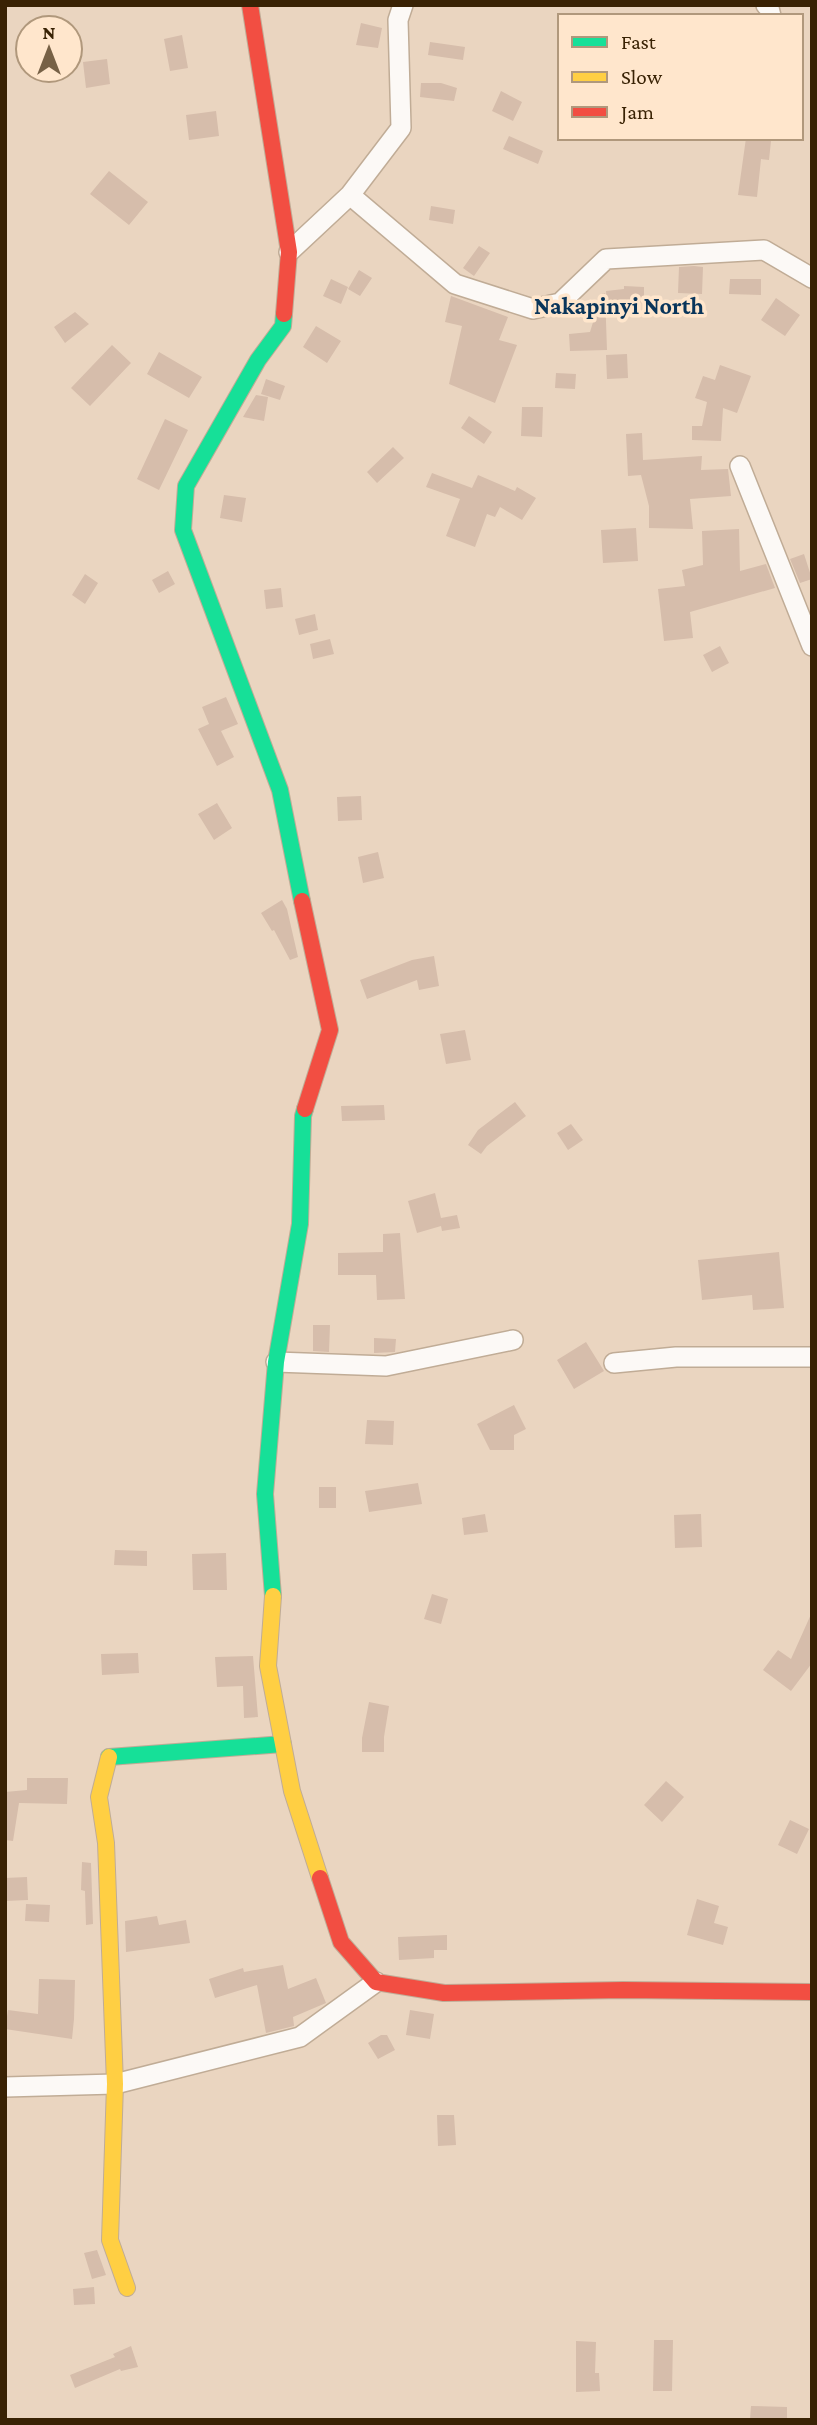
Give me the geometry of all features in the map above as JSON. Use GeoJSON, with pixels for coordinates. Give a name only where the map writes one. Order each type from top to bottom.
{"type":"FeatureCollection","features":[{"type":"Feature","properties":{"kind":"street"},"geometry":{"type":"LineString","coordinates":[[250,5],[289,252],[283,326],[258,360],[186,486],[184,530],[280,790],[292,858],[330,1030],[303,1116],[300,1224],[276,1362],[265,1494],[273,1602],[268,1666],[292,1791],[341,1942],[376,1982],[444,1993],[623,1990],[812,1992]]}},
{"type":"Feature","properties":{"kind":"street"},"geometry":{"type":"LineString","coordinates":[[289,252],[350,195],[401,128],[398,20],[403,5]]}},
{"type":"Feature","properties":{"kind":"street"},"geometry":{"type":"LineString","coordinates":[[350,195],[455,284],[533,309],[560,303],[606,259],[764,250],[812,278]]}},
{"type":"Feature","properties":{"kind":"street"},"geometry":{"type":"LineString","coordinates":[[740,467],[812,646]]}},
{"type":"Feature","properties":{"kind":"street"},"geometry":{"type":"LineString","coordinates":[[276,1362],[386,1366],[513,1340]]}},
{"type":"Feature","properties":{"kind":"street"},"geometry":{"type":"LineString","coordinates":[[614,1363],[676,1357],[812,1357]]}},
{"type":"Feature","properties":{"kind":"street"},"geometry":{"type":"LineString","coordinates":[[127,2288],[110,2240],[116,2084],[106,1843],[100,1797],[107,1757],[283,1744]]}},
{"type":"Feature","properties":{"kind":"street"},"geometry":{"type":"LineString","coordinates":[[5,2087],[116,2084],[300,2037],[376,1982]]}},
{"type":"Feature","properties":{"kind":"building"},"geometry":{"type":"Polygon","coordinates":[[[361,23],[382,28],[378,48],[356,45],[361,23]]]}},
{"type":"Feature","properties":{"kind":"building"},"geometry":{"type":"Polygon","coordinates":[[[182,35],[188,68],[170,71],[164,39],[182,35]]]}},
{"type":"Feature","properties":{"kind":"building"},"geometry":{"type":"Polygon","coordinates":[[[430,42],[465,47],[463,60],[428,55],[430,42]]]}},
{"type":"Feature","properties":{"kind":"building"},"geometry":{"type":"Polygon","coordinates":[[[107,59],[110,84],[86,88],[84,62],[107,59]]]}},
{"type":"Feature","properties":{"kind":"building"},"geometry":{"type":"Polygon","coordinates":[[[421,83],[441,83],[457,88],[454,101],[420,97],[421,83]]]}},
{"type":"Feature","properties":{"kind":"building"},"geometry":{"type":"Polygon","coordinates":[[[501,91],[522,102],[513,121],[492,111],[501,91]]]}},
{"type":"Feature","properties":{"kind":"building"},"geometry":{"type":"Polygon","coordinates":[[[216,111],[219,136],[189,140],[186,115],[216,111]]]}},
{"type":"Feature","properties":{"kind":"building"},"geometry":{"type":"Polygon","coordinates":[[[509,136],[543,151],[538,164],[503,149],[509,136]]]}},
{"type":"Feature","properties":{"kind":"building"},"geometry":{"type":"Polygon","coordinates":[[[746,140],[771,141],[769,160],[761,159],[757,197],[738,195],[746,140]]]}},
{"type":"Feature","properties":{"kind":"building"},"geometry":{"type":"Polygon","coordinates":[[[109,171],[148,202],[129,225],[90,194],[109,171]]]}},
{"type":"Feature","properties":{"kind":"building"},"geometry":{"type":"Polygon","coordinates":[[[431,206],[455,210],[453,224],[429,220],[431,206]]]}},
{"type":"Feature","properties":{"kind":"building"},"geometry":{"type":"Polygon","coordinates":[[[479,246],[490,253],[474,276],[463,268],[479,246]]]}},
{"type":"Feature","properties":{"kind":"building"},"geometry":{"type":"Polygon","coordinates":[[[679,267],[703,267],[702,294],[678,293],[679,267]]]}},
{"type":"Feature","properties":{"kind":"building"},"geometry":{"type":"Polygon","coordinates":[[[359,270],[372,278],[360,296],[348,289],[359,270]]]}},
{"type":"Feature","properties":{"kind":"building"},"geometry":{"type":"Polygon","coordinates":[[[331,279],[348,287],[341,304],[323,296],[331,279]]]}},
{"type":"Feature","properties":{"kind":"building"},"geometry":{"type":"Polygon","coordinates":[[[730,279],[761,279],[761,295],[729,294],[730,279]]]}},
{"type":"Feature","properties":{"kind":"building"},"geometry":{"type":"Polygon","coordinates":[[[624,286],[644,287],[644,303],[607,306],[606,291],[624,289],[624,286]]]}},
{"type":"Feature","properties":{"kind":"building"},"geometry":{"type":"Polygon","coordinates":[[[602,293],[605,293],[607,350],[570,351],[569,334],[590,332],[602,293]]]}},
{"type":"Feature","properties":{"kind":"building"},"geometry":{"type":"Polygon","coordinates":[[[451,296],[508,317],[499,340],[517,345],[495,403],[449,384],[462,326],[445,322],[451,296]]]}},
{"type":"Feature","properties":{"kind":"building"},"geometry":{"type":"Polygon","coordinates":[[[776,298],[800,315],[785,336],[761,320],[776,298]]]}},
{"type":"Feature","properties":{"kind":"building"},"geometry":{"type":"Polygon","coordinates":[[[75,312],[89,324],[65,343],[54,327],[75,312]]]}},
{"type":"Feature","properties":{"kind":"building"},"geometry":{"type":"Polygon","coordinates":[[[316,326],[341,341],[327,363],[303,347],[316,326]]]}},
{"type":"Feature","properties":{"kind":"building"},"geometry":{"type":"Polygon","coordinates":[[[112,345],[131,363],[90,406],[71,388],[112,345]]]}},
{"type":"Feature","properties":{"kind":"building"},"geometry":{"type":"Polygon","coordinates":[[[159,352],[202,377],[189,398],[147,374],[159,352]]]}},
{"type":"Feature","properties":{"kind":"building"},"geometry":{"type":"Polygon","coordinates":[[[627,354],[628,378],[607,379],[606,355],[627,354]]]}},
{"type":"Feature","properties":{"kind":"building"},"geometry":{"type":"Polygon","coordinates":[[[720,365],[751,376],[737,413],[723,408],[721,441],[692,440],[692,426],[702,426],[707,402],[695,398],[703,376],[715,380],[720,365]]]}},
{"type":"Feature","properties":{"kind":"building"},"geometry":{"type":"Polygon","coordinates":[[[556,373],[576,374],[575,389],[555,388],[556,373]]]}},
{"type":"Feature","properties":{"kind":"building"},"geometry":{"type":"Polygon","coordinates":[[[266,379],[285,386],[280,400],[261,394],[266,379]]]}},
{"type":"Feature","properties":{"kind":"building"},"geometry":{"type":"Polygon","coordinates":[[[256,395],[268,397],[264,421],[243,417],[256,395]]]}},
{"type":"Feature","properties":{"kind":"building"},"geometry":{"type":"Polygon","coordinates":[[[522,407],[543,407],[542,437],[521,436],[522,407]]]}},
{"type":"Feature","properties":{"kind":"building"},"geometry":{"type":"Polygon","coordinates":[[[469,416],[492,432],[484,444],[461,428],[469,416]]]}},
{"type":"Feature","properties":{"kind":"building"},"geometry":{"type":"Polygon","coordinates":[[[165,419],[188,430],[159,490],[137,479],[165,419]]]}},
{"type":"Feature","properties":{"kind":"building"},"geometry":{"type":"Polygon","coordinates":[[[642,433],[643,460],[702,456],[701,470],[728,469],[731,496],[690,499],[693,529],[649,528],[649,506],[641,475],[628,476],[626,434],[642,433]]]}},
{"type":"Feature","properties":{"kind":"building"},"geometry":{"type":"Polygon","coordinates":[[[393,447],[404,458],[377,483],[367,472],[393,447]]]}},
{"type":"Feature","properties":{"kind":"building"},"geometry":{"type":"Polygon","coordinates":[[[432,473],[472,488],[478,475],[515,491],[517,487],[536,498],[522,520],[500,507],[495,517],[487,514],[475,547],[446,536],[460,499],[426,487],[432,473]]]}},
{"type":"Feature","properties":{"kind":"building"},"geometry":{"type":"Polygon","coordinates":[[[224,495],[246,498],[242,522],[220,518],[224,495]]]}},
{"type":"Feature","properties":{"kind":"building"},"geometry":{"type":"Polygon","coordinates":[[[636,528],[638,561],[603,563],[601,530],[636,528]]]}},
{"type":"Feature","properties":{"kind":"building"},"geometry":{"type":"Polygon","coordinates":[[[739,529],[740,571],[766,564],[775,588],[690,612],[693,638],[664,641],[658,589],[685,586],[682,570],[703,565],[702,531],[739,529]]]}},
{"type":"Feature","properties":{"kind":"building"},"geometry":{"type":"Polygon","coordinates":[[[804,554],[812,579],[800,583],[790,559],[804,554]]]}},
{"type":"Feature","properties":{"kind":"building"},"geometry":{"type":"Polygon","coordinates":[[[168,571],[175,584],[159,593],[152,580],[168,571]]]}},
{"type":"Feature","properties":{"kind":"building"},"geometry":{"type":"Polygon","coordinates":[[[85,574],[98,583],[85,604],[72,595],[85,574]]]}},
{"type":"Feature","properties":{"kind":"building"},"geometry":{"type":"Polygon","coordinates":[[[281,588],[283,607],[266,609],[264,590],[281,588]]]}},
{"type":"Feature","properties":{"kind":"building"},"geometry":{"type":"Polygon","coordinates":[[[315,614],[318,630],[299,635],[295,619],[315,614]]]}},
{"type":"Feature","properties":{"kind":"building"},"geometry":{"type":"Polygon","coordinates":[[[330,639],[334,654],[313,659],[310,644],[330,639]]]}},
{"type":"Feature","properties":{"kind":"building"},"geometry":{"type":"Polygon","coordinates":[[[720,646],[729,663],[712,672],[703,655],[720,646]]]}},
{"type":"Feature","properties":{"kind":"building"},"geometry":{"type":"Polygon","coordinates":[[[226,697],[238,724],[221,731],[234,757],[217,766],[198,729],[209,724],[202,707],[226,697]]]}},
{"type":"Feature","properties":{"kind":"building"},"geometry":{"type":"Polygon","coordinates":[[[361,796],[362,820],[338,821],[337,797],[361,796]]]}},
{"type":"Feature","properties":{"kind":"building"},"geometry":{"type":"Polygon","coordinates":[[[217,803],[232,828],[214,840],[198,814],[217,803]]]}},
{"type":"Feature","properties":{"kind":"building"},"geometry":{"type":"Polygon","coordinates":[[[378,852],[384,878],[363,883],[358,857],[378,852]]]}},
{"type":"Feature","properties":{"kind":"building"},"geometry":{"type":"Polygon","coordinates":[[[282,900],[287,909],[298,957],[290,960],[274,930],[272,931],[261,913],[282,900]]]}},
{"type":"Feature","properties":{"kind":"building"},"geometry":{"type":"Polygon","coordinates":[[[434,956],[439,986],[419,990],[417,980],[367,999],[360,980],[412,960],[434,956]]]}},
{"type":"Feature","properties":{"kind":"building"},"geometry":{"type":"Polygon","coordinates":[[[465,1030],[471,1060],[446,1064],[440,1034],[465,1030]]]}},
{"type":"Feature","properties":{"kind":"building"},"geometry":{"type":"Polygon","coordinates":[[[515,1102],[526,1116],[487,1146],[481,1154],[468,1145],[478,1130],[515,1102]]]}},
{"type":"Feature","properties":{"kind":"building"},"geometry":{"type":"Polygon","coordinates":[[[384,1105],[385,1120],[342,1121],[341,1106],[384,1105]]]}},
{"type":"Feature","properties":{"kind":"building"},"geometry":{"type":"Polygon","coordinates":[[[571,1124],[583,1140],[568,1150],[557,1133],[571,1124]]]}},
{"type":"Feature","properties":{"kind":"building"},"geometry":{"type":"Polygon","coordinates":[[[435,1193],[441,1218],[457,1215],[460,1228],[442,1231],[441,1226],[417,1233],[408,1201],[435,1193]]]}},
{"type":"Feature","properties":{"kind":"building"},"geometry":{"type":"Polygon","coordinates":[[[400,1233],[405,1299],[377,1300],[376,1275],[338,1275],[338,1253],[383,1252],[383,1234],[400,1233]]]}},
{"type":"Feature","properties":{"kind":"building"},"geometry":{"type":"Polygon","coordinates":[[[779,1252],[784,1308],[753,1310],[752,1295],[702,1300],[698,1260],[779,1252]]]}},
{"type":"Feature","properties":{"kind":"building"},"geometry":{"type":"Polygon","coordinates":[[[313,1325],[330,1325],[329,1352],[313,1351],[313,1325]]]}},
{"type":"Feature","properties":{"kind":"building"},"geometry":{"type":"Polygon","coordinates":[[[374,1338],[396,1339],[395,1352],[374,1353],[374,1338]]]}},
{"type":"Feature","properties":{"kind":"building"},"geometry":{"type":"Polygon","coordinates":[[[586,1342],[604,1371],[574,1389],[557,1360],[586,1342]]]}},
{"type":"Feature","properties":{"kind":"building"},"geometry":{"type":"Polygon","coordinates":[[[514,1405],[526,1429],[514,1435],[514,1450],[490,1450],[477,1424],[514,1405]]]}},
{"type":"Feature","properties":{"kind":"building"},"geometry":{"type":"Polygon","coordinates":[[[367,1420],[394,1421],[393,1445],[365,1444],[367,1420]]]}},
{"type":"Feature","properties":{"kind":"building"},"geometry":{"type":"Polygon","coordinates":[[[418,1483],[422,1504],[369,1512],[365,1491],[418,1483]]]}},
{"type":"Feature","properties":{"kind":"building"},"geometry":{"type":"Polygon","coordinates":[[[319,1487],[336,1487],[336,1508],[319,1508],[319,1487]]]}},
{"type":"Feature","properties":{"kind":"building"},"geometry":{"type":"Polygon","coordinates":[[[485,1514],[488,1532],[464,1535],[462,1518],[485,1514]]]}},
{"type":"Feature","properties":{"kind":"building"},"geometry":{"type":"Polygon","coordinates":[[[701,1514],[702,1547],[675,1548],[674,1515],[701,1514]]]}},
{"type":"Feature","properties":{"kind":"building"},"geometry":{"type":"Polygon","coordinates":[[[115,1550],[147,1551],[147,1566],[114,1565],[115,1550]]]}},
{"type":"Feature","properties":{"kind":"building"},"geometry":{"type":"Polygon","coordinates":[[[226,1553],[227,1590],[193,1590],[192,1554],[226,1553]]]}},
{"type":"Feature","properties":{"kind":"building"},"geometry":{"type":"Polygon","coordinates":[[[432,1594],[448,1599],[441,1624],[424,1619],[432,1594]]]}},
{"type":"Feature","properties":{"kind":"building"},"geometry":{"type":"Polygon","coordinates":[[[812,1612],[812,1663],[791,1691],[763,1670],[778,1650],[791,1659],[812,1612]]]}},
{"type":"Feature","properties":{"kind":"building"},"geometry":{"type":"Polygon","coordinates":[[[138,1653],[139,1673],[102,1675],[101,1654],[138,1653]]]}},
{"type":"Feature","properties":{"kind":"building"},"geometry":{"type":"Polygon","coordinates":[[[253,1656],[258,1717],[244,1718],[243,1686],[217,1687],[215,1657],[253,1656]]]}},
{"type":"Feature","properties":{"kind":"building"},"geometry":{"type":"Polygon","coordinates":[[[369,1702],[389,1706],[384,1752],[362,1752],[369,1702]]]}},
{"type":"Feature","properties":{"kind":"building"},"geometry":{"type":"Polygon","coordinates":[[[27,1778],[68,1778],[67,1804],[19,1803],[13,1841],[5,1840],[5,1792],[27,1790],[27,1778]]]}},
{"type":"Feature","properties":{"kind":"building"},"geometry":{"type":"Polygon","coordinates":[[[666,1781],[684,1797],[662,1822],[644,1805],[666,1781]]]}},
{"type":"Feature","properties":{"kind":"building"},"geometry":{"type":"Polygon","coordinates":[[[790,1820],[809,1829],[797,1854],[778,1845],[790,1820]]]}},
{"type":"Feature","properties":{"kind":"building"},"geometry":{"type":"Polygon","coordinates":[[[82,1862],[91,1863],[93,1924],[86,1925],[85,1891],[81,1890],[82,1862]]]}},
{"type":"Feature","properties":{"kind":"building"},"geometry":{"type":"Polygon","coordinates":[[[27,1877],[28,1900],[5,1901],[5,1878],[27,1877]]]}},
{"type":"Feature","properties":{"kind":"building"},"geometry":{"type":"Polygon","coordinates":[[[697,1899],[719,1906],[714,1923],[728,1927],[723,1945],[687,1935],[697,1899]]]}},
{"type":"Feature","properties":{"kind":"building"},"geometry":{"type":"Polygon","coordinates":[[[26,1904],[50,1905],[49,1922],[25,1921],[26,1904]]]}},
{"type":"Feature","properties":{"kind":"building"},"geometry":{"type":"Polygon","coordinates":[[[157,1916],[159,1925],[186,1920],[190,1943],[126,1952],[125,1921],[157,1916]]]}},
{"type":"Feature","properties":{"kind":"building"},"geometry":{"type":"Polygon","coordinates":[[[447,1935],[447,1950],[434,1950],[434,1958],[399,1960],[398,1937],[447,1935]]]}},
{"type":"Feature","properties":{"kind":"building"},"geometry":{"type":"Polygon","coordinates":[[[283,1965],[288,1989],[316,1978],[326,2003],[293,2017],[294,2026],[266,2033],[257,1985],[215,1998],[209,1979],[243,1968],[244,1972],[283,1965]]]}},
{"type":"Feature","properties":{"kind":"building"},"geometry":{"type":"Polygon","coordinates":[[[39,1979],[75,1980],[72,2039],[5,2029],[8,2010],[38,2014],[39,1979]]]}},
{"type":"Feature","properties":{"kind":"building"},"geometry":{"type":"Polygon","coordinates":[[[410,2010],[434,2014],[430,2039],[406,2035],[410,2010]]]}},
{"type":"Feature","properties":{"kind":"building"},"geometry":{"type":"Polygon","coordinates":[[[381,2035],[387,2035],[395,2050],[378,2059],[368,2043],[381,2035]]]}},
{"type":"Feature","properties":{"kind":"building"},"geometry":{"type":"Polygon","coordinates":[[[437,2115],[454,2115],[456,2145],[438,2146],[437,2115]]]}},
{"type":"Feature","properties":{"kind":"building"},"geometry":{"type":"Polygon","coordinates":[[[97,2250],[106,2275],[92,2279],[84,2253],[97,2250]]]}},
{"type":"Feature","properties":{"kind":"building"},"geometry":{"type":"Polygon","coordinates":[[[94,2287],[95,2304],[74,2305],[73,2289],[94,2287]]]}},
{"type":"Feature","properties":{"kind":"building"},"geometry":{"type":"Polygon","coordinates":[[[654,2340],[673,2340],[672,2391],[653,2391],[654,2340]]]}},
{"type":"Feature","properties":{"kind":"building"},"geometry":{"type":"Polygon","coordinates":[[[576,2341],[596,2342],[595,2373],[599,2373],[600,2391],[576,2392],[576,2341]]]}},
{"type":"Feature","properties":{"kind":"building"},"geometry":{"type":"Polygon","coordinates":[[[131,2346],[138,2367],[120,2369],[75,2388],[70,2375],[115,2357],[113,2354],[131,2346]]]}},
{"type":"Feature","properties":{"kind":"building"},"geometry":{"type":"Polygon","coordinates":[[[751,2406],[787,2407],[787,2420],[750,2420],[751,2406]]]}},
{"type":"Feature","properties":{"kind":"traffic: fast"},"geometry":{"type":"LineString","coordinates":[[284,314],[283,326],[258,360],[186,486],[183,530],[280,790],[302,901]]}},
{"type":"Feature","properties":{"kind":"traffic: fast"},"geometry":{"type":"LineString","coordinates":[[273,1596],[265,1494],[276,1362],[300,1224],[305,1109]]}},
{"type":"Feature","properties":{"kind":"traffic: fast"},"geometry":{"type":"LineString","coordinates":[[109,1757],[283,1744]]}},
{"type":"Feature","properties":{"kind":"traffic: slow"},"geometry":{"type":"LineString","coordinates":[[273,1596],[268,1666],[292,1791],[320,1878]]}},
{"type":"Feature","properties":{"kind":"traffic: slow"},"geometry":{"type":"LineString","coordinates":[[109,1757],[99,1797],[106,1843],[115,2084],[110,2240],[127,2288]]}},
{"type":"Feature","properties":{"kind":"traffic: jam"},"geometry":{"type":"LineString","coordinates":[[250,5],[289,252],[284,314]]}},
{"type":"Feature","properties":{"kind":"traffic: jam"},"geometry":{"type":"LineString","coordinates":[[302,901],[330,1030],[305,1109]]}},
{"type":"Feature","properties":{"kind":"traffic: jam"},"geometry":{"type":"LineString","coordinates":[[320,1878],[341,1942],[376,1982],[444,1993],[623,1990],[812,1992]]}},
{"type":"Feature","properties":{"kind":"district","name":"Nakapinyi North"},"geometry":{"type":"Point","coordinates":[619,306]}}]}
